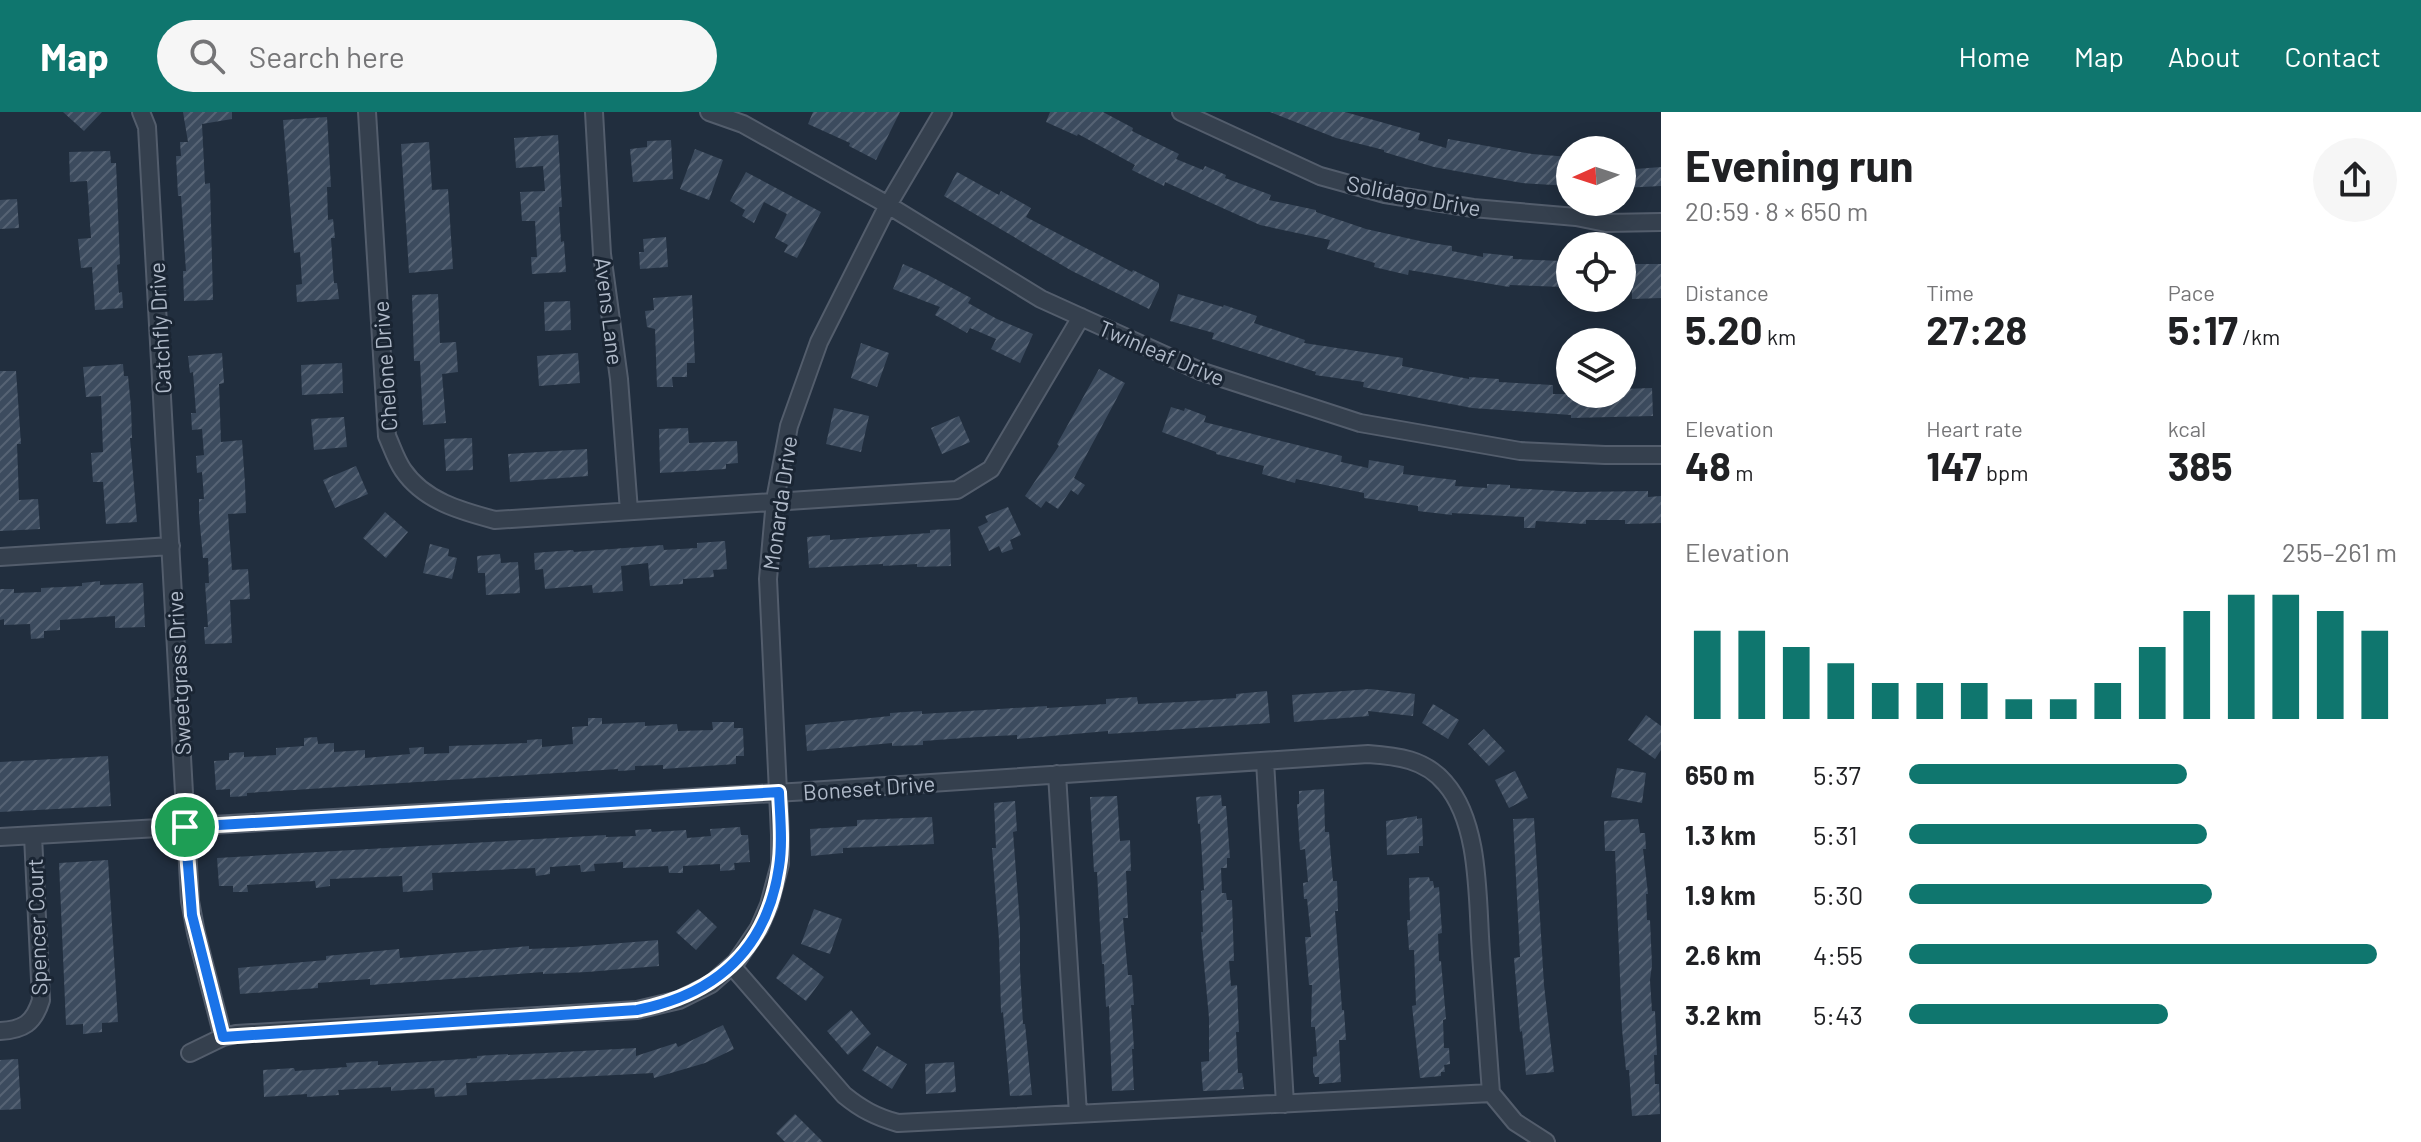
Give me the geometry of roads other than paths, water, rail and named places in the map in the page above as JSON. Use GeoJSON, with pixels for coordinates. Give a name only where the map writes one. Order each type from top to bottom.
{"type":"FeatureCollection","features":[{"type":"Feature","properties":{"kind":"street","name":"Catchfly Drive"},"geometry":{"type":"LineString","coordinates":[[141,112],[147,127],[171,546]]}},
{"type":"Feature","properties":{"kind":"street","name":"Chelone Drive"},"geometry":{"type":"LineString","coordinates":[[367,112],[387,436],[404,471],[426,494],[458,511],[495,520],[957,490],[991,469],[1081,317]]}},
{"type":"Feature","properties":{"kind":"street","name":"Avens Lane"},"geometry":{"type":"LineString","coordinates":[[594,112],[602,254],[619,379],[629,511]]}},
{"type":"Feature","properties":{"kind":"street","name":"Twinleaf Drive"},"geometry":{"type":"LineString","coordinates":[[709,112],[743,124],[888,205],[1041,299],[1200,371],[1360,423],[1520,451],[1661,455]]}},
{"type":"Feature","properties":{"kind":"street","name":"Monarda Drive"},"geometry":{"type":"LineString","coordinates":[[223,1037],[637,1010],[679,1000],[711,984],[732,966],[759,928],[776,884],[780,864],[768,579],[775,500],[789,426],[819,342],[888,205],[943,112]]}},
{"type":"Feature","properties":{"kind":"street","name":"Solidago Drive"},"geometry":{"type":"LineString","coordinates":[[1181,112],[1320,176],[1385,194],[1473,208],[1576,217],[1606,223],[1661,222]]}},
{"type":"Feature","properties":{"kind":"street"},"geometry":{"type":"LineString","coordinates":[[0,557],[171,546]]}},
{"type":"Feature","properties":{"kind":"street","name":"Sweetgrass Drive"},"geometry":{"type":"LineString","coordinates":[[171,546],[192,915],[223,1037]]}},
{"type":"Feature","properties":{"kind":"street","name":"Boneset Drive"},"geometry":{"type":"LineString","coordinates":[[0,837],[1368,754],[1400,756],[1423,764],[1445,782],[1461,807],[1473,851],[1491,1093]]}},
{"type":"Feature","properties":{"kind":"street"},"geometry":{"type":"LineString","coordinates":[[1265,761],[1285,1104]]}},
{"type":"Feature","properties":{"kind":"street"},"geometry":{"type":"LineString","coordinates":[[1057,774],[1078,1114]]}},
{"type":"Feature","properties":{"kind":"street","name":"Spencer Court"},"geometry":{"type":"LineString","coordinates":[[0,1031],[23,1027],[35,1018],[41,1000],[33,836]]}},
{"type":"Feature","properties":{"kind":"street"},"geometry":{"type":"LineString","coordinates":[[732,966],[844,1095],[878,1118],[898,1123],[1491,1093],[1515,1122],[1546,1142]]}},
{"type":"Feature","properties":{"kind":"street"},"geometry":{"type":"LineString","coordinates":[[190,1053],[223,1037]]}}]}
